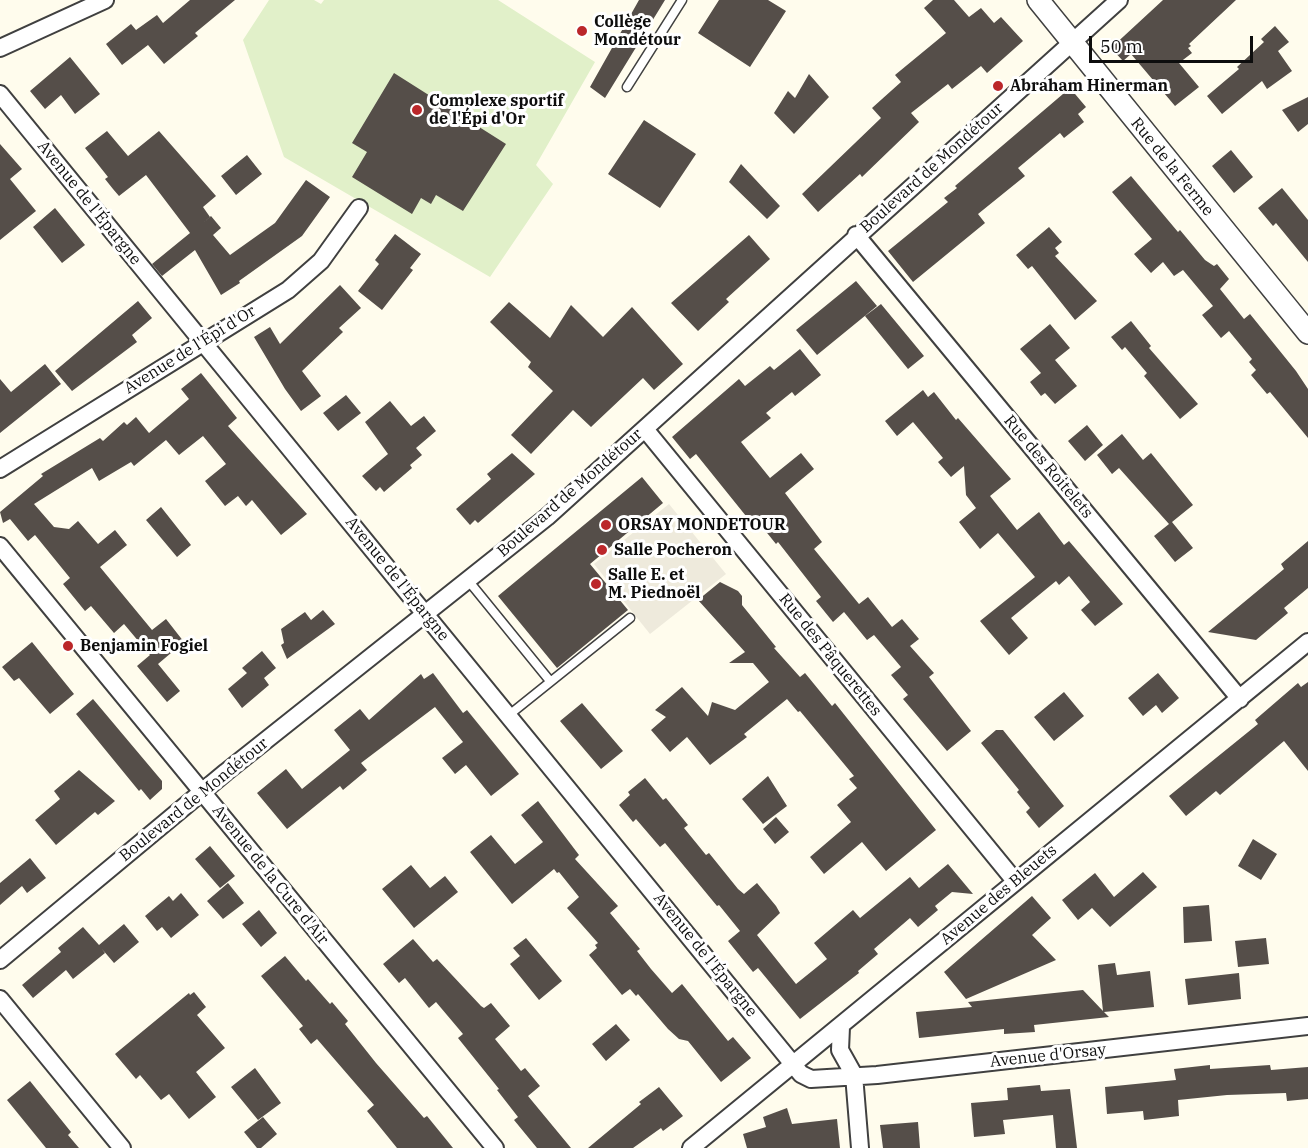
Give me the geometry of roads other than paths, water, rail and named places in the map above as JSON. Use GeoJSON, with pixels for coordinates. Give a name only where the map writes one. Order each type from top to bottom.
{"type":"FeatureCollection","features":[{"type":"Feature","properties":{"kind":"street"},"geometry":{"type":"LineString","coordinates":[[0,48],[105,0]]}},
{"type":"Feature","properties":{"kind":"street","name":"Rue de la Ferme"},"geometry":{"type":"LineString","coordinates":[[1038,0],[1308,333]]}},
{"type":"Feature","properties":{"kind":"street","name":"Boulevard de Mondétour"},"geometry":{"type":"LineString","coordinates":[[0,960],[202,792],[547,517],[856,235],[1119,0]]}},
{"type":"Feature","properties":{"kind":"street","name":"Avenue de l'Épargne"},"geometry":{"type":"LineString","coordinates":[[0,94],[426,613],[792,1065]]}},
{"type":"Feature","properties":{"kind":"street","name":"Avenue de l'Épi d'Or"},"geometry":{"type":"LineString","coordinates":[[0,469],[202,341],[288,290],[321,261],[359,208]]}},
{"type":"Feature","properties":{"kind":"street","name":"Rue des Roitelets"},"geometry":{"type":"LineString","coordinates":[[856,235],[1240,699]]}},
{"type":"Feature","properties":{"kind":"street","name":"Rue des Pâquerettes"},"geometry":{"type":"LineString","coordinates":[[645,429],[1015,881]]}},
{"type":"Feature","properties":{"kind":"street","name":"Avenue de la Cure d'Air"},"geometry":{"type":"LineString","coordinates":[[0,546],[495,1148]]}},
{"type":"Feature","properties":{"kind":"street","name":"Avenue des Bleuets"},"geometry":{"type":"LineString","coordinates":[[691,1148],[1308,642]]}},
{"type":"Feature","properties":{"kind":"street"},"geometry":{"type":"LineString","coordinates":[[0,999],[122,1148]]}},
{"type":"Feature","properties":{"kind":"street","name":"Avenue d'Orsay"},"geometry":{"type":"LineString","coordinates":[[792,1065],[801,1074],[811,1078],[877,1075],[1308,1026]]}},
{"type":"Feature","properties":{"kind":"street"},"geometry":{"type":"LineString","coordinates":[[841,1027],[840,1050],[854,1075],[860,1148]]}},
{"type":"Feature","properties":{"kind":"lane"},"geometry":{"type":"LineString","coordinates":[[627,87],[682,0]]}},
{"type":"Feature","properties":{"kind":"lane"},"geometry":{"type":"LineString","coordinates":[[467,579],[550,681]]}},
{"type":"Feature","properties":{"kind":"lane"},"geometry":{"type":"LineString","coordinates":[[509,715],[630,618]]}},
{"type":"Feature","properties":{"kind":"place","name":"Collège Mondétour"},"geometry":{"type":"Point","coordinates":[582,31]}},
{"type":"Feature","properties":{"kind":"place","name":"Abraham Hinerman"},"geometry":{"type":"Point","coordinates":[998,86]}},
{"type":"Feature","properties":{"kind":"place","name":"Complexe sportif de l'Épi d'Or"},"geometry":{"type":"Point","coordinates":[417,110]}},
{"type":"Feature","properties":{"kind":"place","name":"ORSAY MONDETOUR"},"geometry":{"type":"Point","coordinates":[606,525]}},
{"type":"Feature","properties":{"kind":"place","name":"Salle Pocheron"},"geometry":{"type":"Point","coordinates":[602,550]}},
{"type":"Feature","properties":{"kind":"place","name":"Salle E. et M. Piednoël"},"geometry":{"type":"Point","coordinates":[596,584]}},
{"type":"Feature","properties":{"kind":"place","name":"Benjamin Fogiel"},"geometry":{"type":"Point","coordinates":[68,646]}}]}
